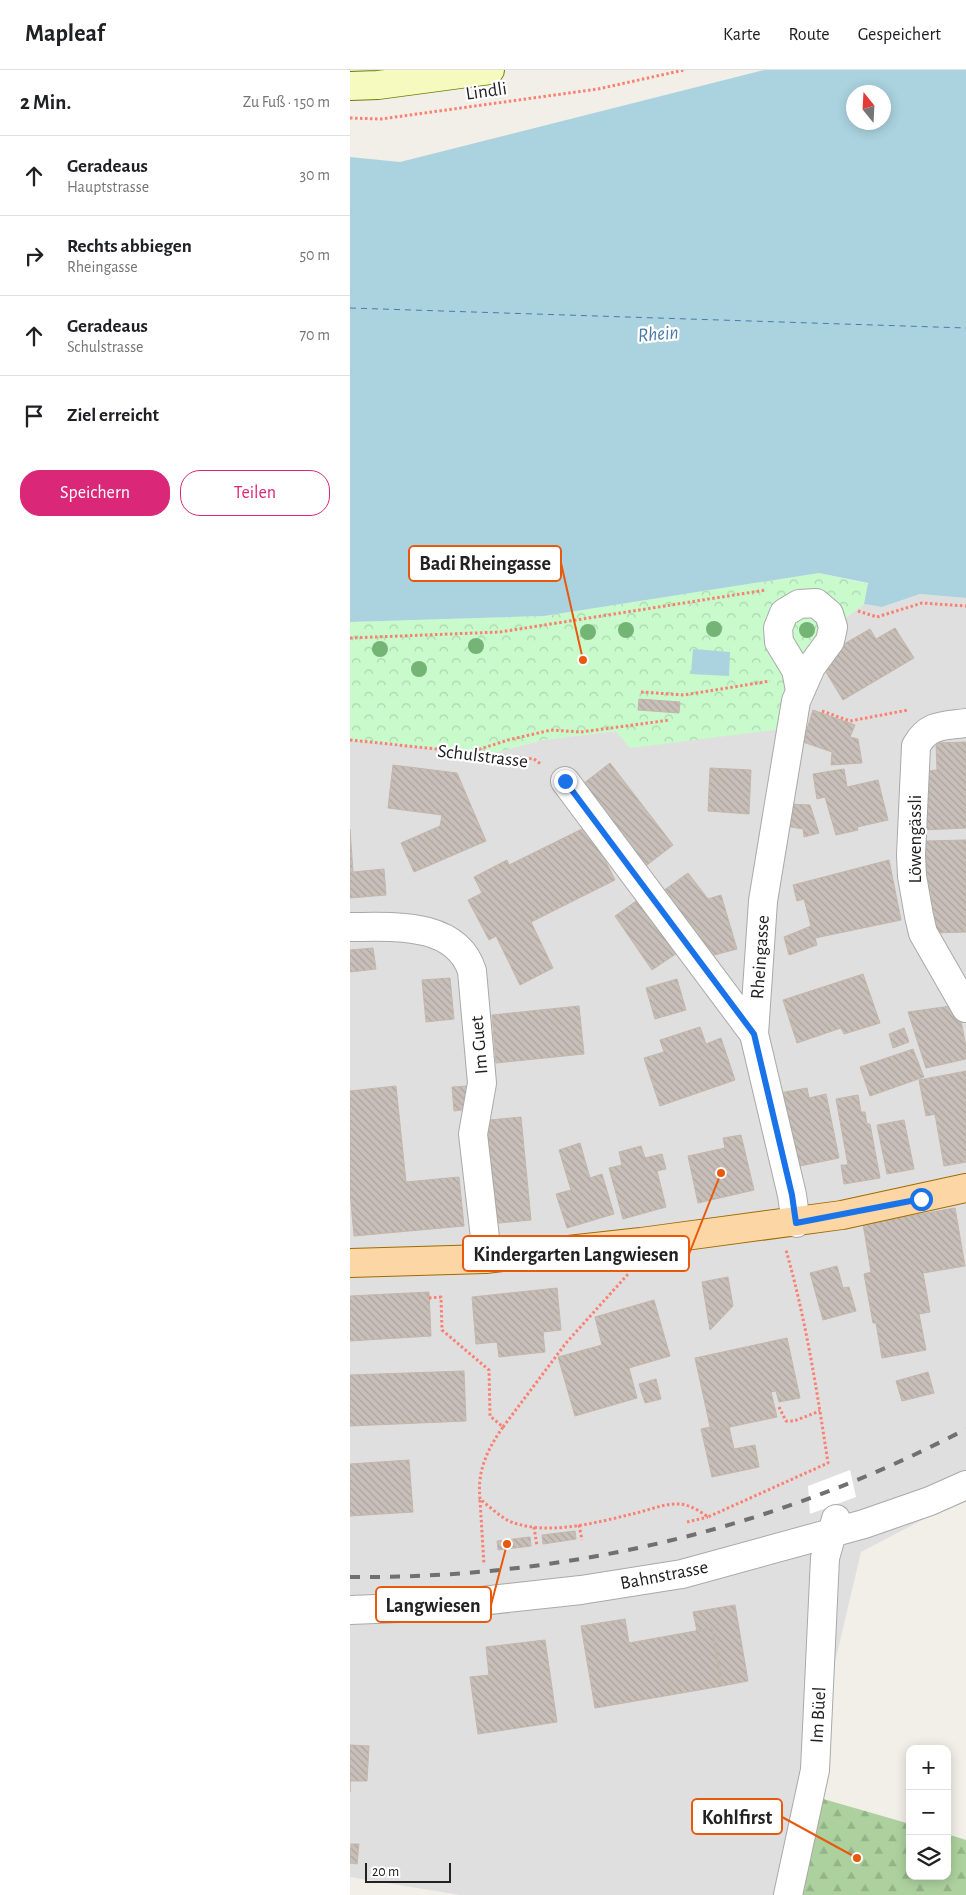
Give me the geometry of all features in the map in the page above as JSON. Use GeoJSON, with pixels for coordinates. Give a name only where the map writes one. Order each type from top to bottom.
{"type":"FeatureCollection","features":[{"type":"Feature","properties":{"kind":"main road"},"geometry":{"type":"LineString","coordinates":[[350,86],[378,85],[490,70]]}},
{"type":"Feature","properties":{"kind":"main road"},"geometry":{"type":"LineString","coordinates":[[350,1263],[485,1259],[641,1242],[790,1233],[869,1210],[966,1188]]}},
{"type":"Feature","properties":{"kind":"street","name":"Rheingasse"},"geometry":{"type":"LineString","coordinates":[[790,1233],[792,1195],[754,1034],[763,901],[798,689]]}},
{"type":"Feature","properties":{"kind":"street","name":"Löwengässli"},"geometry":{"type":"LineString","coordinates":[[966,723],[928,730],[916,746],[910,855],[912,876],[924,933],[966,1008]]}},
{"type":"Feature","properties":{"kind":"street"},"geometry":{"type":"LineString","coordinates":[[565,781],[754,1034]]}},
{"type":"Feature","properties":{"kind":"street","name":"Im Guet"},"geometry":{"type":"LineString","coordinates":[[350,927],[421,930],[450,941],[460,949],[468,960],[472,971],[482,1083],[473,1134],[485,1238],[485,1259]]}},
{"type":"Feature","properties":{"kind":"street","name":"Bahnstrasse"},"geometry":{"type":"LineString","coordinates":[[354,1615],[572,1591],[682,1574],[835,1523],[864,1524],[930,1501],[966,1485]]}},
{"type":"Feature","properties":{"kind":"street","name":"Im Büel"},"geometry":{"type":"LineString","coordinates":[[788,1895],[814,1770],[826,1558],[835,1523]]}},
{"type":"Feature","properties":{"kind":"path","name":"Lindli"},"geometry":{"type":"LineString","coordinates":[[350,118],[381,119],[598,89],[684,70]]}},
{"type":"Feature","properties":{"kind":"path"},"geometry":{"type":"LineString","coordinates":[[350,638],[500,632],[772,590]]}},
{"type":"Feature","properties":{"kind":"path"},"geometry":{"type":"LineString","coordinates":[[849,609],[876,617],[922,603],[966,606]]}},
{"type":"Feature","properties":{"kind":"path"},"geometry":{"type":"LineString","coordinates":[[641,692],[684,695],[798,689],[850,721],[918,708]]}},
{"type":"Feature","properties":{"kind":"path"},"geometry":{"type":"LineString","coordinates":[[471,752],[508,740],[551,730],[581,732],[670,720]]}},
{"type":"Feature","properties":{"kind":"path","name":"Schulstrasse"},"geometry":{"type":"LineString","coordinates":[[350,740],[534,759],[565,781]]}},
{"type":"Feature","properties":{"kind":"path"},"geometry":{"type":"LineString","coordinates":[[687,1522],[708,1517],[828,1462],[797,1289],[790,1233]]}},
{"type":"Feature","properties":{"kind":"path"},"geometry":{"type":"LineString","coordinates":[[484,1565],[478,1488],[480,1469],[490,1446],[566,1343],[634,1267]]}},
{"type":"Feature","properties":{"kind":"path"},"geometry":{"type":"LineString","coordinates":[[429,1298],[441,1297],[442,1330],[490,1370],[490,1416],[503,1427]]}},
{"type":"Feature","properties":{"kind":"path"},"geometry":{"type":"LineString","coordinates":[[779,1407],[786,1421],[794,1421],[820,1411]]}},
{"type":"Feature","properties":{"kind":"path"},"geometry":{"type":"LineString","coordinates":[[480,1499],[512,1523],[534,1527],[552,1528],[579,1525],[667,1505],[682,1504],[698,1510],[708,1517]]}},
{"type":"Feature","properties":{"kind":"path"},"geometry":{"type":"LineString","coordinates":[[579,1525],[582,1540]]}},
{"type":"Feature","properties":{"kind":"path"},"geometry":{"type":"LineString","coordinates":[[534,1527],[537,1546]]}},
{"type":"Feature","properties":{"kind":"shaded area"},"geometry":{"type":"Polygon","coordinates":[[[920,594],[966,598],[966,1497],[861,1552],[780,1895],[460,1895],[350,1877],[350,740],[490,754],[542,740],[616,731],[630,748],[833,627],[864,604],[882,607],[920,594]]]}},
{"type":"Feature","properties":{"kind":"green space"},"geometry":{"type":"Polygon","coordinates":[[[819,573],[868,584],[864,604],[833,627],[791,728],[630,748],[616,731],[542,740],[490,754],[350,740],[350,622],[544,616],[819,573]]]}},
{"type":"Feature","properties":{"kind":"green space"},"geometry":{"type":"Polygon","coordinates":[[[820,1798],[906,1823],[906,1880],[951,1880],[951,1835],[966,1840],[966,1895],[796,1895],[820,1798]]]}},
{"type":"Feature","properties":{"kind":"water","name":"Rhein"},"geometry":{"type":"Polygon","coordinates":[[[764,70],[966,70],[966,598],[920,594],[882,607],[864,604],[868,583],[819,573],[544,616],[350,622],[350,157],[400,162],[764,70]]]}},
{"type":"Feature","properties":{"kind":"water"},"geometry":{"type":"Polygon","coordinates":[[[693,649],[730,652],[729,676],[691,674],[693,649]]]}},
{"type":"Feature","properties":{"kind":"pier"},"geometry":{"type":"Polygon","coordinates":[[[850,1470],[856,1497],[810,1514],[808,1486],[850,1470]]]}},
{"type":"Feature","properties":{"kind":"building"},"geometry":{"type":"Polygon","coordinates":[[[895,628],[914,658],[843,700],[818,659],[870,629],[876,639],[895,628]]]}},
{"type":"Feature","properties":{"kind":"building"},"geometry":{"type":"Polygon","coordinates":[[[639,699],[680,702],[679,713],[638,710],[639,699]]]}},
{"type":"Feature","properties":{"kind":"building"},"geometry":{"type":"Polygon","coordinates":[[[813,710],[855,725],[850,737],[858,739],[862,763],[831,765],[832,752],[803,742],[813,710]]]}},
{"type":"Feature","properties":{"kind":"building"},"geometry":{"type":"Polygon","coordinates":[[[966,742],[966,828],[923,830],[920,772],[937,770],[936,743],[966,742]]]}},
{"type":"Feature","properties":{"kind":"building"},"geometry":{"type":"Polygon","coordinates":[[[610,763],[673,845],[638,872],[575,790],[610,763]]]}},
{"type":"Feature","properties":{"kind":"building"},"geometry":{"type":"Polygon","coordinates":[[[393,765],[457,773],[486,841],[414,872],[401,843],[440,826],[442,815],[388,808],[393,765]]]}},
{"type":"Feature","properties":{"kind":"building"},"geometry":{"type":"Polygon","coordinates":[[[710,768],[751,770],[749,814],[708,811],[710,768]]]}},
{"type":"Feature","properties":{"kind":"building"},"geometry":{"type":"Polygon","coordinates":[[[844,769],[847,787],[878,780],[888,820],[857,827],[858,830],[836,835],[825,797],[817,799],[813,774],[844,769]]]}},
{"type":"Feature","properties":{"kind":"building"},"geometry":{"type":"Polygon","coordinates":[[[787,804],[810,805],[819,833],[804,837],[803,829],[785,826],[787,804]]]}},
{"type":"Feature","properties":{"kind":"building"},"geometry":{"type":"Polygon","coordinates":[[[588,826],[615,880],[531,922],[553,968],[520,985],[496,936],[489,940],[468,900],[482,893],[474,877],[507,860],[509,865],[588,826]]]}},
{"type":"Feature","properties":{"kind":"building"},"geometry":{"type":"Polygon","coordinates":[[[350,829],[353,872],[384,869],[386,895],[350,898],[350,829]]]}},
{"type":"Feature","properties":{"kind":"building"},"geometry":{"type":"Polygon","coordinates":[[[966,840],[966,932],[932,933],[931,891],[926,891],[925,841],[966,840]]]}},
{"type":"Feature","properties":{"kind":"building"},"geometry":{"type":"Polygon","coordinates":[[[889,860],[901,920],[815,938],[817,945],[789,955],[784,937],[811,926],[804,899],[797,901],[793,885],[889,860]]]}},
{"type":"Feature","properties":{"kind":"building"},"geometry":{"type":"Polygon","coordinates":[[[688,873],[708,899],[721,895],[737,949],[703,958],[685,918],[663,891],[688,873]]]}},
{"type":"Feature","properties":{"kind":"building"},"geometry":{"type":"Polygon","coordinates":[[[646,894],[683,949],[652,970],[615,916],[646,894]]]}},
{"type":"Feature","properties":{"kind":"building"},"geometry":{"type":"Polygon","coordinates":[[[373,948],[376,969],[350,972],[350,950],[373,948]]]}},
{"type":"Feature","properties":{"kind":"building"},"geometry":{"type":"Polygon","coordinates":[[[863,974],[880,1023],[844,1034],[841,1028],[797,1043],[783,1000],[863,974]]]}},
{"type":"Feature","properties":{"kind":"building"},"geometry":{"type":"Polygon","coordinates":[[[450,978],[454,1019],[426,1022],[422,980],[450,978]]]}},
{"type":"Feature","properties":{"kind":"building"},"geometry":{"type":"Polygon","coordinates":[[[677,979],[686,1010],[655,1019],[646,988],[677,979]]]}},
{"type":"Feature","properties":{"kind":"building"},"geometry":{"type":"Polygon","coordinates":[[[958,1005],[966,1047],[966,1059],[926,1068],[908,1012],[958,1005]]]}},
{"type":"Feature","properties":{"kind":"building"},"geometry":{"type":"Polygon","coordinates":[[[579,1006],[584,1054],[496,1063],[492,1015],[579,1006]]]}},
{"type":"Feature","properties":{"kind":"building"},"geometry":{"type":"Polygon","coordinates":[[[700,1027],[706,1044],[721,1038],[735,1080],[660,1106],[644,1058],[664,1052],[660,1040],[700,1027]]]}},
{"type":"Feature","properties":{"kind":"building"},"geometry":{"type":"Polygon","coordinates":[[[904,1028],[909,1042],[893,1048],[889,1034],[904,1028]]]}},
{"type":"Feature","properties":{"kind":"building"},"geometry":{"type":"Polygon","coordinates":[[[913,1049],[924,1077],[870,1096],[860,1067],[913,1049]]]}},
{"type":"Feature","properties":{"kind":"building"},"geometry":{"type":"Polygon","coordinates":[[[966,1071],[966,1162],[944,1166],[935,1114],[926,1116],[919,1080],[966,1071]]]}},
{"type":"Feature","properties":{"kind":"building"},"geometry":{"type":"Polygon","coordinates":[[[396,1086],[406,1182],[459,1177],[464,1226],[354,1236],[350,1192],[350,1091],[396,1086]]]}},
{"type":"Feature","properties":{"kind":"building"},"geometry":{"type":"Polygon","coordinates":[[[467,1086],[469,1109],[454,1111],[452,1087],[467,1086]]]}},
{"type":"Feature","properties":{"kind":"building"},"geometry":{"type":"Polygon","coordinates":[[[807,1088],[809,1098],[826,1094],[839,1158],[795,1167],[780,1093],[807,1088]]]}},
{"type":"Feature","properties":{"kind":"building"},"geometry":{"type":"Polygon","coordinates":[[[858,1095],[861,1112],[865,1112],[867,1124],[870,1124],[880,1178],[844,1184],[841,1165],[848,1165],[836,1099],[858,1095]]]}},
{"type":"Feature","properties":{"kind":"building"},"geometry":{"type":"Polygon","coordinates":[[[521,1117],[531,1220],[489,1224],[479,1121],[521,1117]]]}},
{"type":"Feature","properties":{"kind":"building"},"geometry":{"type":"Polygon","coordinates":[[[904,1120],[914,1169],[887,1174],[877,1125],[904,1120]]]}},
{"type":"Feature","properties":{"kind":"building"},"geometry":{"type":"Polygon","coordinates":[[[741,1135],[754,1190],[698,1203],[688,1156],[725,1148],[723,1138],[741,1135]]]}},
{"type":"Feature","properties":{"kind":"building"},"geometry":{"type":"Polygon","coordinates":[[[580,1143],[590,1178],[602,1174],[614,1214],[567,1228],[556,1194],[571,1190],[559,1150],[580,1143]]]}},
{"type":"Feature","properties":{"kind":"building"},"geometry":{"type":"Polygon","coordinates":[[[641,1146],[645,1158],[662,1154],[666,1169],[657,1171],[666,1207],[623,1219],[609,1168],[622,1165],[619,1152],[641,1146]]]}},
{"type":"Feature","properties":{"kind":"building"},"geometry":{"type":"Polygon","coordinates":[[[955,1208],[965,1266],[923,1273],[930,1312],[919,1314],[926,1350],[882,1358],[864,1274],[871,1272],[863,1224],[955,1208]]]}},
{"type":"Feature","properties":{"kind":"building"},"geometry":{"type":"Polygon","coordinates":[[[837,1266],[843,1288],[849,1287],[856,1311],[823,1320],[810,1273],[837,1266]]]}},
{"type":"Feature","properties":{"kind":"building"},"geometry":{"type":"Polygon","coordinates":[[[728,1277],[733,1306],[710,1330],[702,1282],[728,1277]]]}},
{"type":"Feature","properties":{"kind":"building"},"geometry":{"type":"Polygon","coordinates":[[[557,1288],[561,1330],[543,1332],[545,1352],[499,1357],[497,1342],[476,1344],[472,1297],[557,1288]]]}},
{"type":"Feature","properties":{"kind":"building"},"geometry":{"type":"Polygon","coordinates":[[[429,1292],[431,1336],[350,1341],[350,1296],[429,1292]]]}},
{"type":"Feature","properties":{"kind":"building"},"geometry":{"type":"Polygon","coordinates":[[[654,1300],[670,1356],[629,1368],[637,1398],[575,1416],[558,1357],[602,1345],[595,1317],[654,1300]]]}},
{"type":"Feature","properties":{"kind":"building"},"geometry":{"type":"Polygon","coordinates":[[[787,1338],[800,1398],[779,1402],[776,1391],[771,1392],[777,1417],[711,1431],[695,1358],[787,1338]]]}},
{"type":"Feature","properties":{"kind":"building"},"geometry":{"type":"Polygon","coordinates":[[[464,1371],[466,1421],[350,1426],[350,1375],[464,1371]]]}},
{"type":"Feature","properties":{"kind":"building"},"geometry":{"type":"Polygon","coordinates":[[[928,1372],[934,1393],[902,1401],[896,1381],[928,1372]]]}},
{"type":"Feature","properties":{"kind":"building"},"geometry":{"type":"Polygon","coordinates":[[[656,1379],[661,1399],[645,1403],[639,1384],[656,1379]]]}},
{"type":"Feature","properties":{"kind":"building"},"geometry":{"type":"Polygon","coordinates":[[[710,1427],[711,1431],[729,1427],[734,1449],[755,1445],[759,1467],[712,1477],[701,1429],[710,1427]]]}},
{"type":"Feature","properties":{"kind":"building"},"geometry":{"type":"Polygon","coordinates":[[[409,1460],[413,1512],[350,1516],[350,1464],[409,1460]]]}},
{"type":"Feature","properties":{"kind":"building"},"geometry":{"type":"Polygon","coordinates":[[[575,1531],[576,1539],[543,1544],[542,1535],[575,1531]]]}},
{"type":"Feature","properties":{"kind":"building"},"geometry":{"type":"Polygon","coordinates":[[[530,1537],[531,1546],[498,1550],[497,1541],[530,1537]]]}},
{"type":"Feature","properties":{"kind":"building"},"geometry":{"type":"Polygon","coordinates":[[[735,1605],[748,1681],[722,1686],[712,1628],[697,1631],[693,1612],[735,1605]]]}},
{"type":"Feature","properties":{"kind":"building"},"geometry":{"type":"Polygon","coordinates":[[[625,1619],[629,1643],[712,1628],[722,1686],[595,1708],[581,1626],[625,1619]]]}},
{"type":"Feature","properties":{"kind":"building"},"geometry":{"type":"Polygon","coordinates":[[[545,1640],[557,1722],[478,1734],[470,1677],[489,1675],[486,1647],[545,1640]]]}},
{"type":"Feature","properties":{"kind":"building"},"geometry":{"type":"Polygon","coordinates":[[[350,1745],[369,1746],[367,1781],[350,1781],[350,1745]]]}},
{"type":"Feature","properties":{"kind":"building"},"geometry":{"type":"Polygon","coordinates":[[[351,1844],[359,1844],[357,1864],[350,1863],[351,1844]]]}},
{"type":"Feature","properties":{"kind":"ferry route"},"geometry":{"type":"LineString","coordinates":[[350,308],[966,328]]}},
{"type":"Feature","properties":{"kind":"railway"},"geometry":{"type":"LineString","coordinates":[[350,1577],[430,1575],[510,1569],[589,1557],[667,1541],[744,1520],[820,1495],[894,1464],[966,1429]]}},
{"type":"Feature","properties":{"kind":"place","name":"Badi Rheingasse"},"geometry":{"type":"Point","coordinates":[583,660]}},
{"type":"Feature","properties":{"kind":"place","name":"Kindergarten Langwiesen"},"geometry":{"type":"Point","coordinates":[721,1173]}},
{"type":"Feature","properties":{"kind":"place","name":"Langwiesen"},"geometry":{"type":"Point","coordinates":[507,1544]}},
{"type":"Feature","properties":{"kind":"place","name":"Kohlfirst"},"geometry":{"type":"Point","coordinates":[857,1858]}},
{"type":"Feature","properties":{"kind":"route"},"geometry":{"type":"LineString","coordinates":[[565,781],[754,1034],[792,1195],[796,1223],[921,1199]]}}]}
